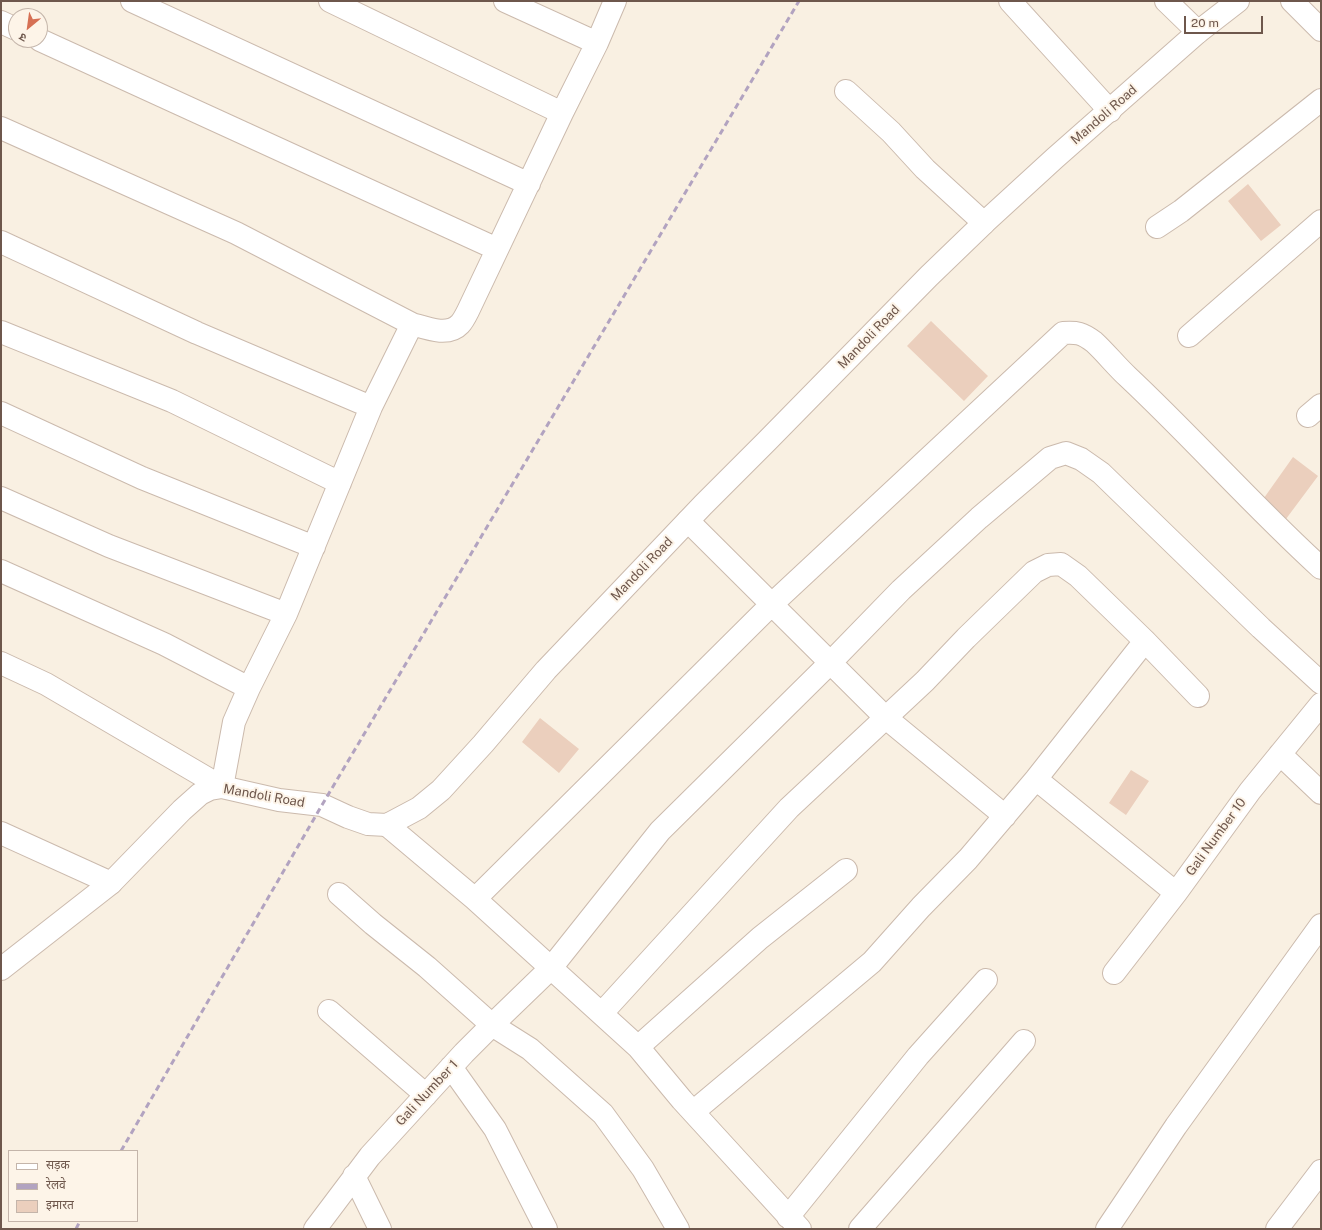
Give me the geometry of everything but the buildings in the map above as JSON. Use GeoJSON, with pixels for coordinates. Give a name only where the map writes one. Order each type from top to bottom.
{"type":"FeatureCollection","features":[{"type":"Feature","properties":{"kind":"street"},"geometry":{"type":"LineString","coordinates":[[132,1],[529,184]]}},
{"type":"Feature","properties":{"kind":"street"},"geometry":{"type":"LineString","coordinates":[[330,1],[562,113]]}},
{"type":"Feature","properties":{"kind":"street"},"geometry":{"type":"LineString","coordinates":[[505,1],[597,43]]}},
{"type":"Feature","properties":{"kind":"street"},"geometry":{"type":"LineString","coordinates":[[1,128],[236,233],[412,324],[435,331],[450,330],[460,324],[468,311],[597,43],[615,1]]}},
{"type":"Feature","properties":{"kind":"street"},"geometry":{"type":"LineString","coordinates":[[1010,1],[1110,111]]}},
{"type":"Feature","properties":{"kind":"street"},"geometry":{"type":"LineString","coordinates":[[1166,1],[1198,32]]}},
{"type":"Feature","properties":{"kind":"street","name":"Mandoli Road"},"geometry":{"type":"LineString","coordinates":[[1,969],[111,883],[182,810],[200,794],[210,789],[230,789],[279,800],[322,805],[368,824],[388,825],[419,808],[441,790],[483,744],[546,670],[688,521],[929,276],[1055,158],[1198,32],[1238,1]]}},
{"type":"Feature","properties":{"kind":"street"},"geometry":{"type":"LineString","coordinates":[[1292,1],[1321,30]]}},
{"type":"Feature","properties":{"kind":"street"},"geometry":{"type":"LineString","coordinates":[[48,44],[497,249]]}},
{"type":"Feature","properties":{"kind":"street"},"geometry":{"type":"LineString","coordinates":[[846,91],[892,132],[925,169],[984,223]]}},
{"type":"Feature","properties":{"kind":"street"},"geometry":{"type":"LineString","coordinates":[[1157,227],[1181,211],[1321,100]]}},
{"type":"Feature","properties":{"kind":"street"},"geometry":{"type":"LineString","coordinates":[[1189,336],[1321,221]]}},
{"type":"Feature","properties":{"kind":"street"},"geometry":{"type":"LineString","coordinates":[[1,242],[197,333],[371,407]]}},
{"type":"Feature","properties":{"kind":"street"},"geometry":{"type":"LineString","coordinates":[[1,663],[46,684],[230,789],[234,722],[249,688],[286,614],[371,407],[412,324]]}},
{"type":"Feature","properties":{"kind":"street"},"geometry":{"type":"LineString","coordinates":[[1,332],[172,401],[340,483]]}},
{"type":"Feature","properties":{"kind":"street"},"geometry":{"type":"LineString","coordinates":[[475,899],[771,605],[1063,333],[1077,332],[1093,342],[1125,375],[1170,416],[1234,484],[1321,568]]}},
{"type":"Feature","properties":{"kind":"street"},"geometry":{"type":"LineString","coordinates":[[1,413],[142,478],[314,547]]}},
{"type":"Feature","properties":{"kind":"street","name":"Gali Number 1"},"geometry":{"type":"LineString","coordinates":[[315,1229],[370,1156],[451,1067],[551,968],[660,831],[831,662],[901,590],[979,518],[1050,458],[1066,453],[1082,459],[1101,473],[1260,628],[1321,683]]}},
{"type":"Feature","properties":{"kind":"street"},"geometry":{"type":"LineString","coordinates":[[1,498],[109,546],[286,614]]}},
{"type":"Feature","properties":{"kind":"street"},"geometry":{"type":"LineString","coordinates":[[688,521],[886,718],[1005,816]]}},
{"type":"Feature","properties":{"kind":"street"},"geometry":{"type":"LineString","coordinates":[[602,1013],[789,808],[886,718],[1034,572],[1048,565],[1061,564],[1078,576],[1145,641],[1198,696]]}},
{"type":"Feature","properties":{"kind":"street"},"geometry":{"type":"LineString","coordinates":[[1,571],[164,644],[249,688]]}},
{"type":"Feature","properties":{"kind":"street"},"geometry":{"type":"LineString","coordinates":[[693,1112],[872,962],[968,859],[1005,816],[1145,641]]}},
{"type":"Feature","properties":{"kind":"street","name":"Gali Number 10"},"geometry":{"type":"LineString","coordinates":[[1114,973],[1176,893],[1250,791],[1321,704]]}},
{"type":"Feature","properties":{"kind":"street"},"geometry":{"type":"LineString","coordinates":[[1280,754],[1321,793]]}},
{"type":"Feature","properties":{"kind":"street"},"geometry":{"type":"LineString","coordinates":[[1036,779],[1176,893]]}},
{"type":"Feature","properties":{"kind":"street"},"geometry":{"type":"LineString","coordinates":[[388,825],[475,899],[638,1047],[682,1100],[794,1223],[918,1056],[986,980]]}},
{"type":"Feature","properties":{"kind":"street"},"geometry":{"type":"LineString","coordinates":[[1,833],[111,883]]}},
{"type":"Feature","properties":{"kind":"street"},"geometry":{"type":"LineString","coordinates":[[638,1047],[760,938],[846,870]]}},
{"type":"Feature","properties":{"kind":"street"},"geometry":{"type":"LineString","coordinates":[[339,894],[373,924],[427,967],[492,1025],[530,1049],[603,1114],[643,1169],[678,1229]]}},
{"type":"Feature","properties":{"kind":"street"},"geometry":{"type":"LineString","coordinates":[[1107,1229],[1176,1126],[1321,925]]}},
{"type":"Feature","properties":{"kind":"street"},"geometry":{"type":"LineString","coordinates":[[329,1011],[426,1095]]}},
{"type":"Feature","properties":{"kind":"street"},"geometry":{"type":"LineString","coordinates":[[860,1229],[1024,1041]]}},
{"type":"Feature","properties":{"kind":"street"},"geometry":{"type":"LineString","coordinates":[[451,1067],[495,1129],[546,1229]]}},
{"type":"Feature","properties":{"kind":"street"},"geometry":{"type":"LineString","coordinates":[[1277,1229],[1321,1171]]}},
{"type":"Feature","properties":{"kind":"street"},"geometry":{"type":"LineString","coordinates":[[354,1176],[380,1229]]}},
{"type":"Feature","properties":{"kind":"railway"},"geometry":{"type":"LineString","coordinates":[[122,1150],[322,805],[799,1]]}},
{"type":"Feature","properties":{"kind":"railway"},"geometry":{"type":"LineString","coordinates":[[76,1229],[80,1222]]}}]}
